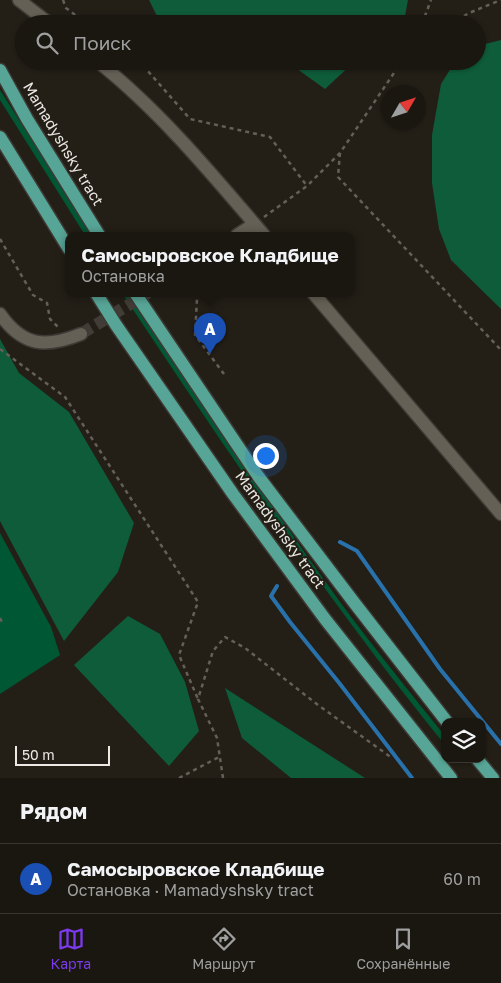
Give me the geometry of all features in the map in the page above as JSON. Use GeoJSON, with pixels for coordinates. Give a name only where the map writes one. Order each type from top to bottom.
{"type":"FeatureCollection","features":[{"type":"Feature","properties":{"kind":"main road","name":"Mamadyshsky tract"},"geometry":{"type":"LineString","coordinates":[[0,70],[27,119],[97,232]]}},
{"type":"Feature","properties":{"kind":"main road"},"geometry":{"type":"LineString","coordinates":[[0,137],[65,243]]}},
{"type":"Feature","properties":{"kind":"main road","name":"Mamadyshsky tract"},"geometry":{"type":"LineString","coordinates":[[99,297],[238,502],[325,619],[451,778]]}},
{"type":"Feature","properties":{"kind":"main road","name":"Mamadyshsky tract"},"geometry":{"type":"LineString","coordinates":[[138,297],[258,476],[444,718]]}},
{"type":"Feature","properties":{"kind":"main road"},"geometry":{"type":"LineString","coordinates":[[480,763],[493,778]]}},
{"type":"Feature","properties":{"kind":"street"},"geometry":{"type":"LineString","coordinates":[[19,0],[38,15]]}},
{"type":"Feature","properties":{"kind":"street"},"geometry":{"type":"LineString","coordinates":[[107,70],[150,108],[190,150],[261,232]]}},
{"type":"Feature","properties":{"kind":"street"},"geometry":{"type":"LineString","coordinates":[[242,232],[254,224]]}},
{"type":"Feature","properties":{"kind":"street"},"geometry":{"type":"LineString","coordinates":[[315,297],[501,514]]}},
{"type":"Feature","properties":{"kind":"street"},"geometry":{"type":"LineString","coordinates":[[0,314],[18,334],[31,341],[48,343],[66,340],[81,334]]}},
{"type":"Feature","properties":{"kind":"path"},"geometry":{"type":"LineString","coordinates":[[63,0],[66,8],[75,15]]}},
{"type":"Feature","properties":{"kind":"path"},"geometry":{"type":"LineString","coordinates":[[425,15],[431,0]]}},
{"type":"Feature","properties":{"kind":"path"},"geometry":{"type":"LineString","coordinates":[[466,15],[501,0]]}},
{"type":"Feature","properties":{"kind":"path"},"geometry":{"type":"LineString","coordinates":[[147,70],[190,118],[270,137],[307,186]]}},
{"type":"Feature","properties":{"kind":"path"},"geometry":{"type":"LineString","coordinates":[[254,224],[307,186],[340,153],[396,70]]}},
{"type":"Feature","properties":{"kind":"path"},"geometry":{"type":"LineString","coordinates":[[340,153],[338,177],[501,350]]}},
{"type":"Feature","properties":{"kind":"path"},"geometry":{"type":"LineString","coordinates":[[0,240],[33,295],[46,303],[50,319],[60,329],[67,326]]}},
{"type":"Feature","properties":{"kind":"path"},"geometry":{"type":"LineString","coordinates":[[196,297],[195,335],[224,374]]}},
{"type":"Feature","properties":{"kind":"path"},"geometry":{"type":"LineString","coordinates":[[0,349],[65,397],[198,602],[179,655],[217,738],[222,778]]}},
{"type":"Feature","properties":{"kind":"path"},"geometry":{"type":"LineString","coordinates":[[0,618],[2,622],[0,624]]}},
{"type":"Feature","properties":{"kind":"path"},"geometry":{"type":"LineString","coordinates":[[198,700],[213,651],[225,637],[245,648],[318,705],[392,758]]}},
{"type":"Feature","properties":{"kind":"path"},"geometry":{"type":"LineString","coordinates":[[179,778],[219,757]]}},
{"type":"Feature","properties":{"kind":"green space"},"geometry":{"type":"Polygon","coordinates":[[[149,0],[408,0],[405,15],[156,15],[149,0]]]}},
{"type":"Feature","properties":{"kind":"green space"},"geometry":{"type":"Polygon","coordinates":[[[501,40],[501,309],[451,260],[439,229],[432,183],[432,135],[441,84],[450,70],[486,70],[486,44],[501,40]]]}},
{"type":"Feature","properties":{"kind":"green space"},"geometry":{"type":"Polygon","coordinates":[[[299,70],[345,70],[325,89],[299,70]]]}},
{"type":"Feature","properties":{"kind":"green space"},"geometry":{"type":"Polygon","coordinates":[[[0,90],[90,232],[83,232],[0,100],[0,90]]]}},
{"type":"Feature","properties":{"kind":"green space"},"geometry":{"type":"Polygon","coordinates":[[[125,297],[132,297],[233,449],[340,602],[441,731],[441,740],[318,579],[238,466],[125,297]]]}},
{"type":"Feature","properties":{"kind":"green space"},"geometry":{"type":"Polygon","coordinates":[[[0,339],[19,373],[69,412],[134,523],[118,572],[64,641],[0,521],[0,339]]]}},
{"type":"Feature","properties":{"kind":"green space"},"geometry":{"type":"Polygon","coordinates":[[[0,533],[51,627],[60,655],[0,694],[0,533]]]}},
{"type":"Feature","properties":{"kind":"green space"},"geometry":{"type":"Polygon","coordinates":[[[128,616],[160,634],[185,682],[199,731],[169,766],[74,665],[128,616]]]}},
{"type":"Feature","properties":{"kind":"green space"},"geometry":{"type":"Polygon","coordinates":[[[225,688],[365,778],[291,778],[242,738],[225,688]]]}},
{"type":"Feature","properties":{"kind":"waterway"},"geometry":{"type":"LineString","coordinates":[[340,542],[357,551],[440,669],[501,744]]}},
{"type":"Feature","properties":{"kind":"waterway"},"geometry":{"type":"LineString","coordinates":[[277,586],[271,596],[412,778]]}},
{"type":"Feature","properties":{"kind":"tunnel"},"geometry":{"type":"LineString","coordinates":[[81,334],[141,297]]}},
{"type":"Feature","properties":{"kind":"place","name":"Самосыровское Кладбище"},"geometry":{"type":"Point","coordinates":[210,354]}}]}
